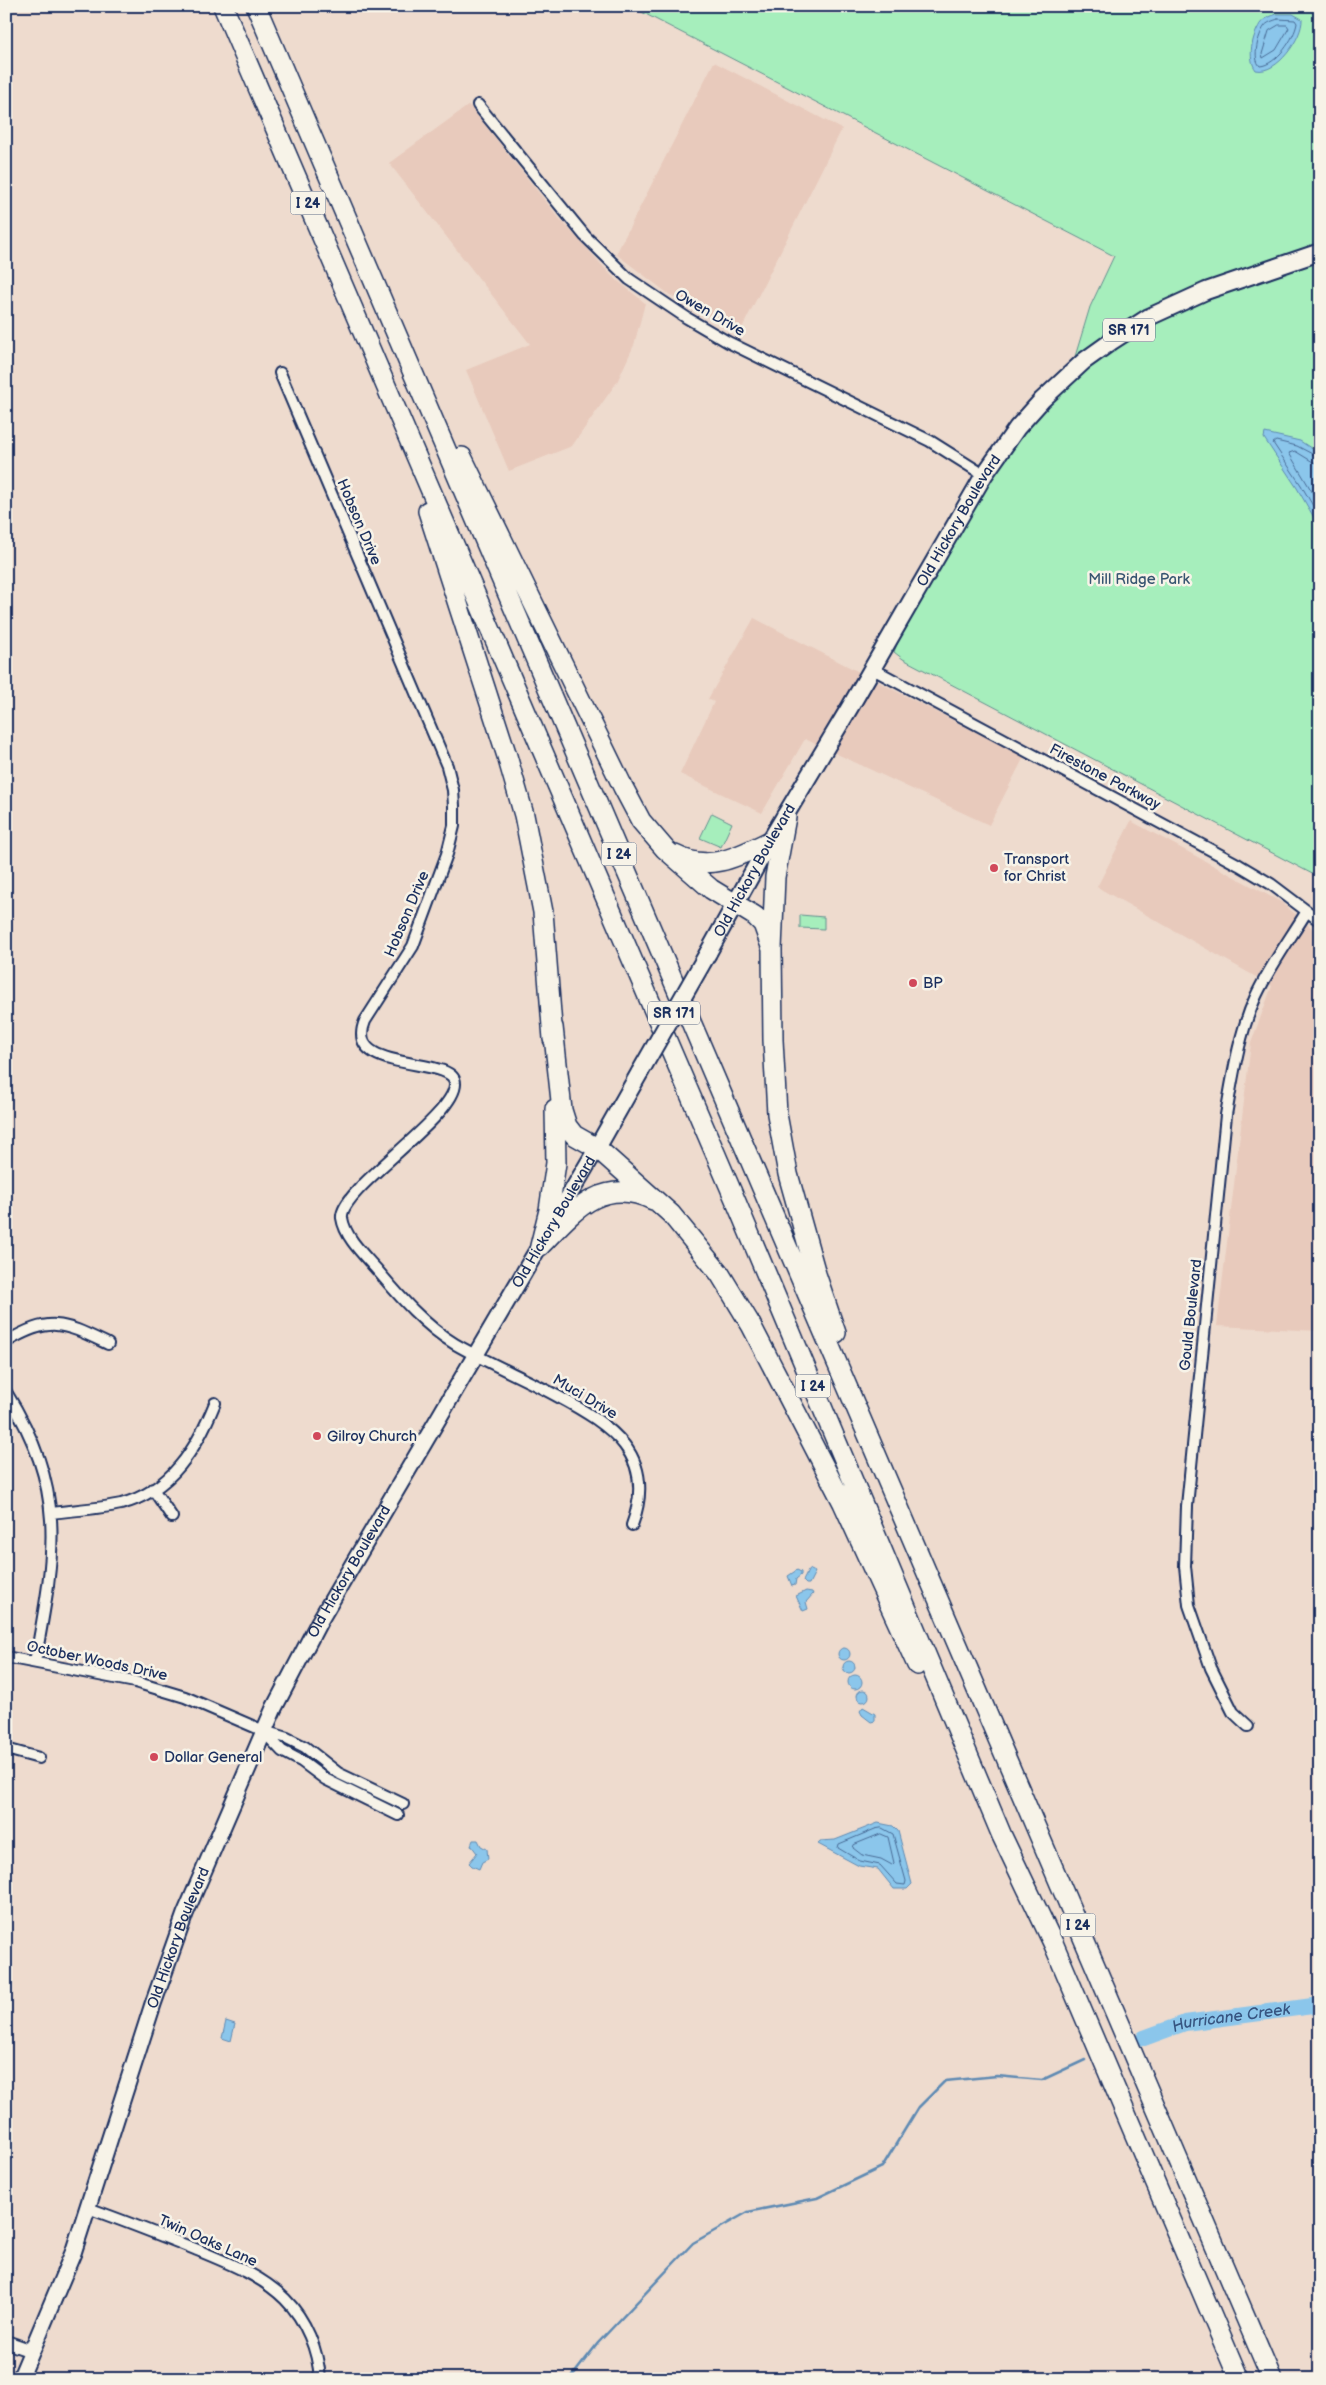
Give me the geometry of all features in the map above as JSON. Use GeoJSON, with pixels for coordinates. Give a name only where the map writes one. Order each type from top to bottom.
{"type":"FeatureCollection","features":[{"type":"Feature","properties":{"kind":"highway","name":"I 24"},"geometry":{"type":"LineString","coordinates":[[223,6],[741,1215],[1002,1836],[1054,1945],[1239,2379]]}},
{"type":"Feature","properties":{"kind":"highway","name":"I 24"},"geometry":{"type":"LineString","coordinates":[[256,6],[1272,2379]]}},
{"type":"Feature","properties":{"kind":"highway"},"geometry":{"type":"LineString","coordinates":[[354,236],[622,787],[642,821],[665,849],[711,889],[755,916],[763,924],[772,949]]}},
{"type":"Feature","properties":{"kind":"highway"},"geometry":{"type":"LineString","coordinates":[[392,400],[508,756],[524,815],[543,912],[553,1027],[565,1122],[574,1135],[597,1148],[663,1206],[708,1257],[750,1324],[856,1531],[958,1758],[1002,1836]]}},
{"type":"Feature","properties":{"kind":"highway"},"geometry":{"type":"LineString","coordinates":[[786,817],[775,877],[772,949],[773,1040],[777,1114],[788,1174],[816,1274],[883,1472]]}},
{"type":"Feature","properties":{"kind":"highway"},"geometry":{"type":"LineString","coordinates":[[665,849],[691,862],[715,863],[729,860],[770,841]]}},
{"type":"Feature","properties":{"kind":"highway"},"geometry":{"type":"LineString","coordinates":[[540,1246],[549,1210],[556,1163],[553,1027]]}},
{"type":"Feature","properties":{"kind":"highway"},"geometry":{"type":"LineString","coordinates":[[540,1246],[582,1204],[604,1195],[623,1192],[637,1194],[663,1206]]}},
{"type":"Feature","properties":{"kind":"main road","name":"Old Hickory Boulevard"},"geometry":{"type":"LineString","coordinates":[[20,2379],[64,2276],[88,2208],[153,2004],[185,1914],[264,1732],[319,1622],[597,1148],[770,841],[786,817],[984,474],[1003,445],[1036,406],[1068,375],[1112,341],[1150,317],[1190,298],[1320,252]]}},
{"type":"Feature","properties":{"kind":"street","name":"Owen Drive"},"geometry":{"type":"LineString","coordinates":[[478,105],[584,236],[629,279],[663,303],[728,342],[930,442],[984,474]]}},
{"type":"Feature","properties":{"kind":"street","name":"Hobson Drive"},"geometry":{"type":"LineString","coordinates":[[280,373],[446,766],[454,798],[451,838],[424,919],[407,956],[365,1021],[362,1033],[366,1044],[377,1053],[402,1062],[444,1071],[454,1077],[455,1085],[442,1109],[365,1184],[345,1208],[342,1217],[352,1240],[405,1301],[447,1339],[477,1355]]}},
{"type":"Feature","properties":{"kind":"street","name":"Firestone Parkway"},"geometry":{"type":"LineString","coordinates":[[871,668],[1239,865],[1320,921]]}},
{"type":"Feature","properties":{"kind":"street","name":"Gould Boulevard"},"geometry":{"type":"LineString","coordinates":[[1248,1726],[1233,1712],[1218,1687],[1194,1620],[1188,1596],[1185,1566],[1186,1506],[1224,1133],[1233,1074],[1248,1016],[1256,996],[1307,911]]}},
{"type":"Feature","properties":{"kind":"street"},"geometry":{"type":"LineString","coordinates":[[6,1342],[32,1327],[50,1324],[70,1327],[108,1344]]}},
{"type":"Feature","properties":{"kind":"street","name":"Muci Drive"},"geometry":{"type":"LineString","coordinates":[[477,1355],[587,1412],[617,1434],[627,1448],[636,1470],[638,1498],[632,1525]]}},
{"type":"Feature","properties":{"kind":"street"},"geometry":{"type":"LineString","coordinates":[[6,1392],[24,1421],[36,1449],[44,1473],[51,1513],[52,1563],[35,1662]]}},
{"type":"Feature","properties":{"kind":"street"},"geometry":{"type":"LineString","coordinates":[[51,1513],[116,1505],[133,1500],[154,1489],[174,1473],[193,1450],[215,1403]]}},
{"type":"Feature","properties":{"kind":"street"},"geometry":{"type":"LineString","coordinates":[[154,1489],[172,1517]]}},
{"type":"Feature","properties":{"kind":"street","name":"October Woods Drive"},"geometry":{"type":"LineString","coordinates":[[6,1657],[135,1682],[164,1690],[204,1704],[264,1732]]}},
{"type":"Feature","properties":{"kind":"street"},"geometry":{"type":"LineString","coordinates":[[264,1732],[296,1742],[338,1773],[403,1804]]}},
{"type":"Feature","properties":{"kind":"street"},"geometry":{"type":"LineString","coordinates":[[264,1732],[282,1751],[305,1763],[324,1779],[398,1815]]}},
{"type":"Feature","properties":{"kind":"street"},"geometry":{"type":"LineString","coordinates":[[6,1749],[39,1758]]}},
{"type":"Feature","properties":{"kind":"street","name":"Twin Oaks Lane"},"geometry":{"type":"LineString","coordinates":[[88,2208],[215,2257],[268,2285],[288,2302],[308,2331],[320,2379]]}},
{"type":"Feature","properties":{"kind":"street"},"geometry":{"type":"LineString","coordinates":[[6,2342],[32,2351]]}},
{"type":"Feature","properties":{"kind":"shaded area"},"geometry":{"type":"Polygon","coordinates":[[[714,62],[842,129],[740,332],[670,295],[616,254],[714,62]]]}},
{"type":"Feature","properties":{"kind":"shaded area"},"geometry":{"type":"Polygon","coordinates":[[[469,105],[559,218],[612,276],[645,303],[634,345],[617,382],[572,446],[509,471],[466,370],[530,344],[389,163],[469,105]]]}},
{"type":"Feature","properties":{"kind":"shaded area"},"geometry":{"type":"Polygon","coordinates":[[[754,618],[1024,757],[989,825],[805,739],[762,813],[680,774],[714,702],[708,699],[754,618]]]}},
{"type":"Feature","properties":{"kind":"shaded area"},"geometry":{"type":"Polygon","coordinates":[[[1131,821],[1281,902],[1320,935],[1320,1331],[1217,1326],[1251,1043],[1272,986],[1097,887],[1131,821]]]}},
{"type":"Feature","properties":{"kind":"green space","name":"Mill Ridge Park"},"geometry":{"type":"Polygon","coordinates":[[[630,6],[1320,6],[1320,878],[903,659],[894,652],[901,634],[1009,446],[1067,383],[1090,307],[1114,256],[630,6]]]}},
{"type":"Feature","properties":{"kind":"green space"},"geometry":{"type":"Polygon","coordinates":[[[712,813],[732,823],[721,847],[700,838],[712,813]]]}},
{"type":"Feature","properties":{"kind":"green space"},"geometry":{"type":"Polygon","coordinates":[[[800,915],[824,917],[824,929],[800,928],[800,915]]]}},
{"type":"Feature","properties":{"kind":"water"},"geometry":{"type":"Polygon","coordinates":[[[1277,14],[1293,14],[1302,19],[1298,35],[1280,61],[1264,70],[1256,70],[1251,54],[1257,29],[1261,22],[1277,14]]]}},
{"type":"Feature","properties":{"kind":"water"},"geometry":{"type":"Polygon","coordinates":[[[1265,433],[1300,441],[1320,454],[1320,528],[1297,488],[1264,438],[1265,433]]]}},
{"type":"Feature","properties":{"kind":"water"},"geometry":{"type":"Polygon","coordinates":[[[809,1569],[815,1572],[809,1584],[806,1584],[803,1581],[809,1569]]]}},
{"type":"Feature","properties":{"kind":"water"},"geometry":{"type":"Polygon","coordinates":[[[797,1570],[801,1572],[801,1575],[796,1579],[795,1585],[792,1586],[788,1576],[797,1570]]]}},
{"type":"Feature","properties":{"kind":"water"},"geometry":{"type":"Polygon","coordinates":[[[806,1591],[813,1594],[806,1602],[808,1609],[803,1611],[796,1596],[806,1591]]]}},
{"type":"Feature","properties":{"kind":"water"},"geometry":{"type":"Polygon","coordinates":[[[844,1648],[850,1654],[844,1660],[838,1654],[844,1648]]]}},
{"type":"Feature","properties":{"kind":"water"},"geometry":{"type":"Polygon","coordinates":[[[851,1661],[854,1662],[854,1672],[847,1673],[844,1672],[843,1665],[844,1662],[851,1661]]]}},
{"type":"Feature","properties":{"kind":"water"},"geometry":{"type":"Polygon","coordinates":[[[852,1675],[858,1675],[862,1682],[858,1689],[852,1689],[848,1685],[848,1679],[852,1675]]]}},
{"type":"Feature","properties":{"kind":"water"},"geometry":{"type":"Polygon","coordinates":[[[863,1690],[869,1696],[863,1702],[857,1696],[863,1690]]]}},
{"type":"Feature","properties":{"kind":"water"},"geometry":{"type":"Polygon","coordinates":[[[863,1707],[875,1714],[875,1721],[871,1722],[862,1715],[860,1711],[863,1707]]]}},
{"type":"Feature","properties":{"kind":"water"},"geometry":{"type":"Polygon","coordinates":[[[878,1823],[893,1826],[898,1831],[912,1884],[907,1889],[894,1889],[878,1869],[859,1866],[818,1844],[820,1841],[835,1840],[878,1823]]]}},
{"type":"Feature","properties":{"kind":"water"},"geometry":{"type":"Polygon","coordinates":[[[473,1840],[478,1840],[481,1846],[487,1849],[488,1859],[482,1862],[479,1869],[469,1863],[477,1853],[471,1845],[473,1840]]]}},
{"type":"Feature","properties":{"kind":"water"},"geometry":{"type":"Polygon","coordinates":[[[226,2021],[235,2024],[231,2041],[222,2038],[226,2021]]]}},
{"type":"Feature","properties":{"kind":"waterway","name":"Hurricane Creek"},"geometry":{"type":"LineString","coordinates":[[1144,2038],[1185,2023],[1320,2005]]}},
{"type":"Feature","properties":{"kind":"waterway"},"geometry":{"type":"LineString","coordinates":[[570,2379],[598,2343],[693,2243],[748,2212],[817,2198],[882,2167],[918,2108],[945,2081],[997,2076],[1042,2080],[1085,2060]]}},
{"type":"Feature","properties":{"kind":"place","name":"Transport for Christ"},"geometry":{"type":"Point","coordinates":[994,868]}},
{"type":"Feature","properties":{"kind":"place","name":"BP"},"geometry":{"type":"Point","coordinates":[913,983]}},
{"type":"Feature","properties":{"kind":"place","name":"Gilroy Church"},"geometry":{"type":"Point","coordinates":[317,1436]}},
{"type":"Feature","properties":{"kind":"place","name":"Dollar General"},"geometry":{"type":"Point","coordinates":[154,1757]}}]}
